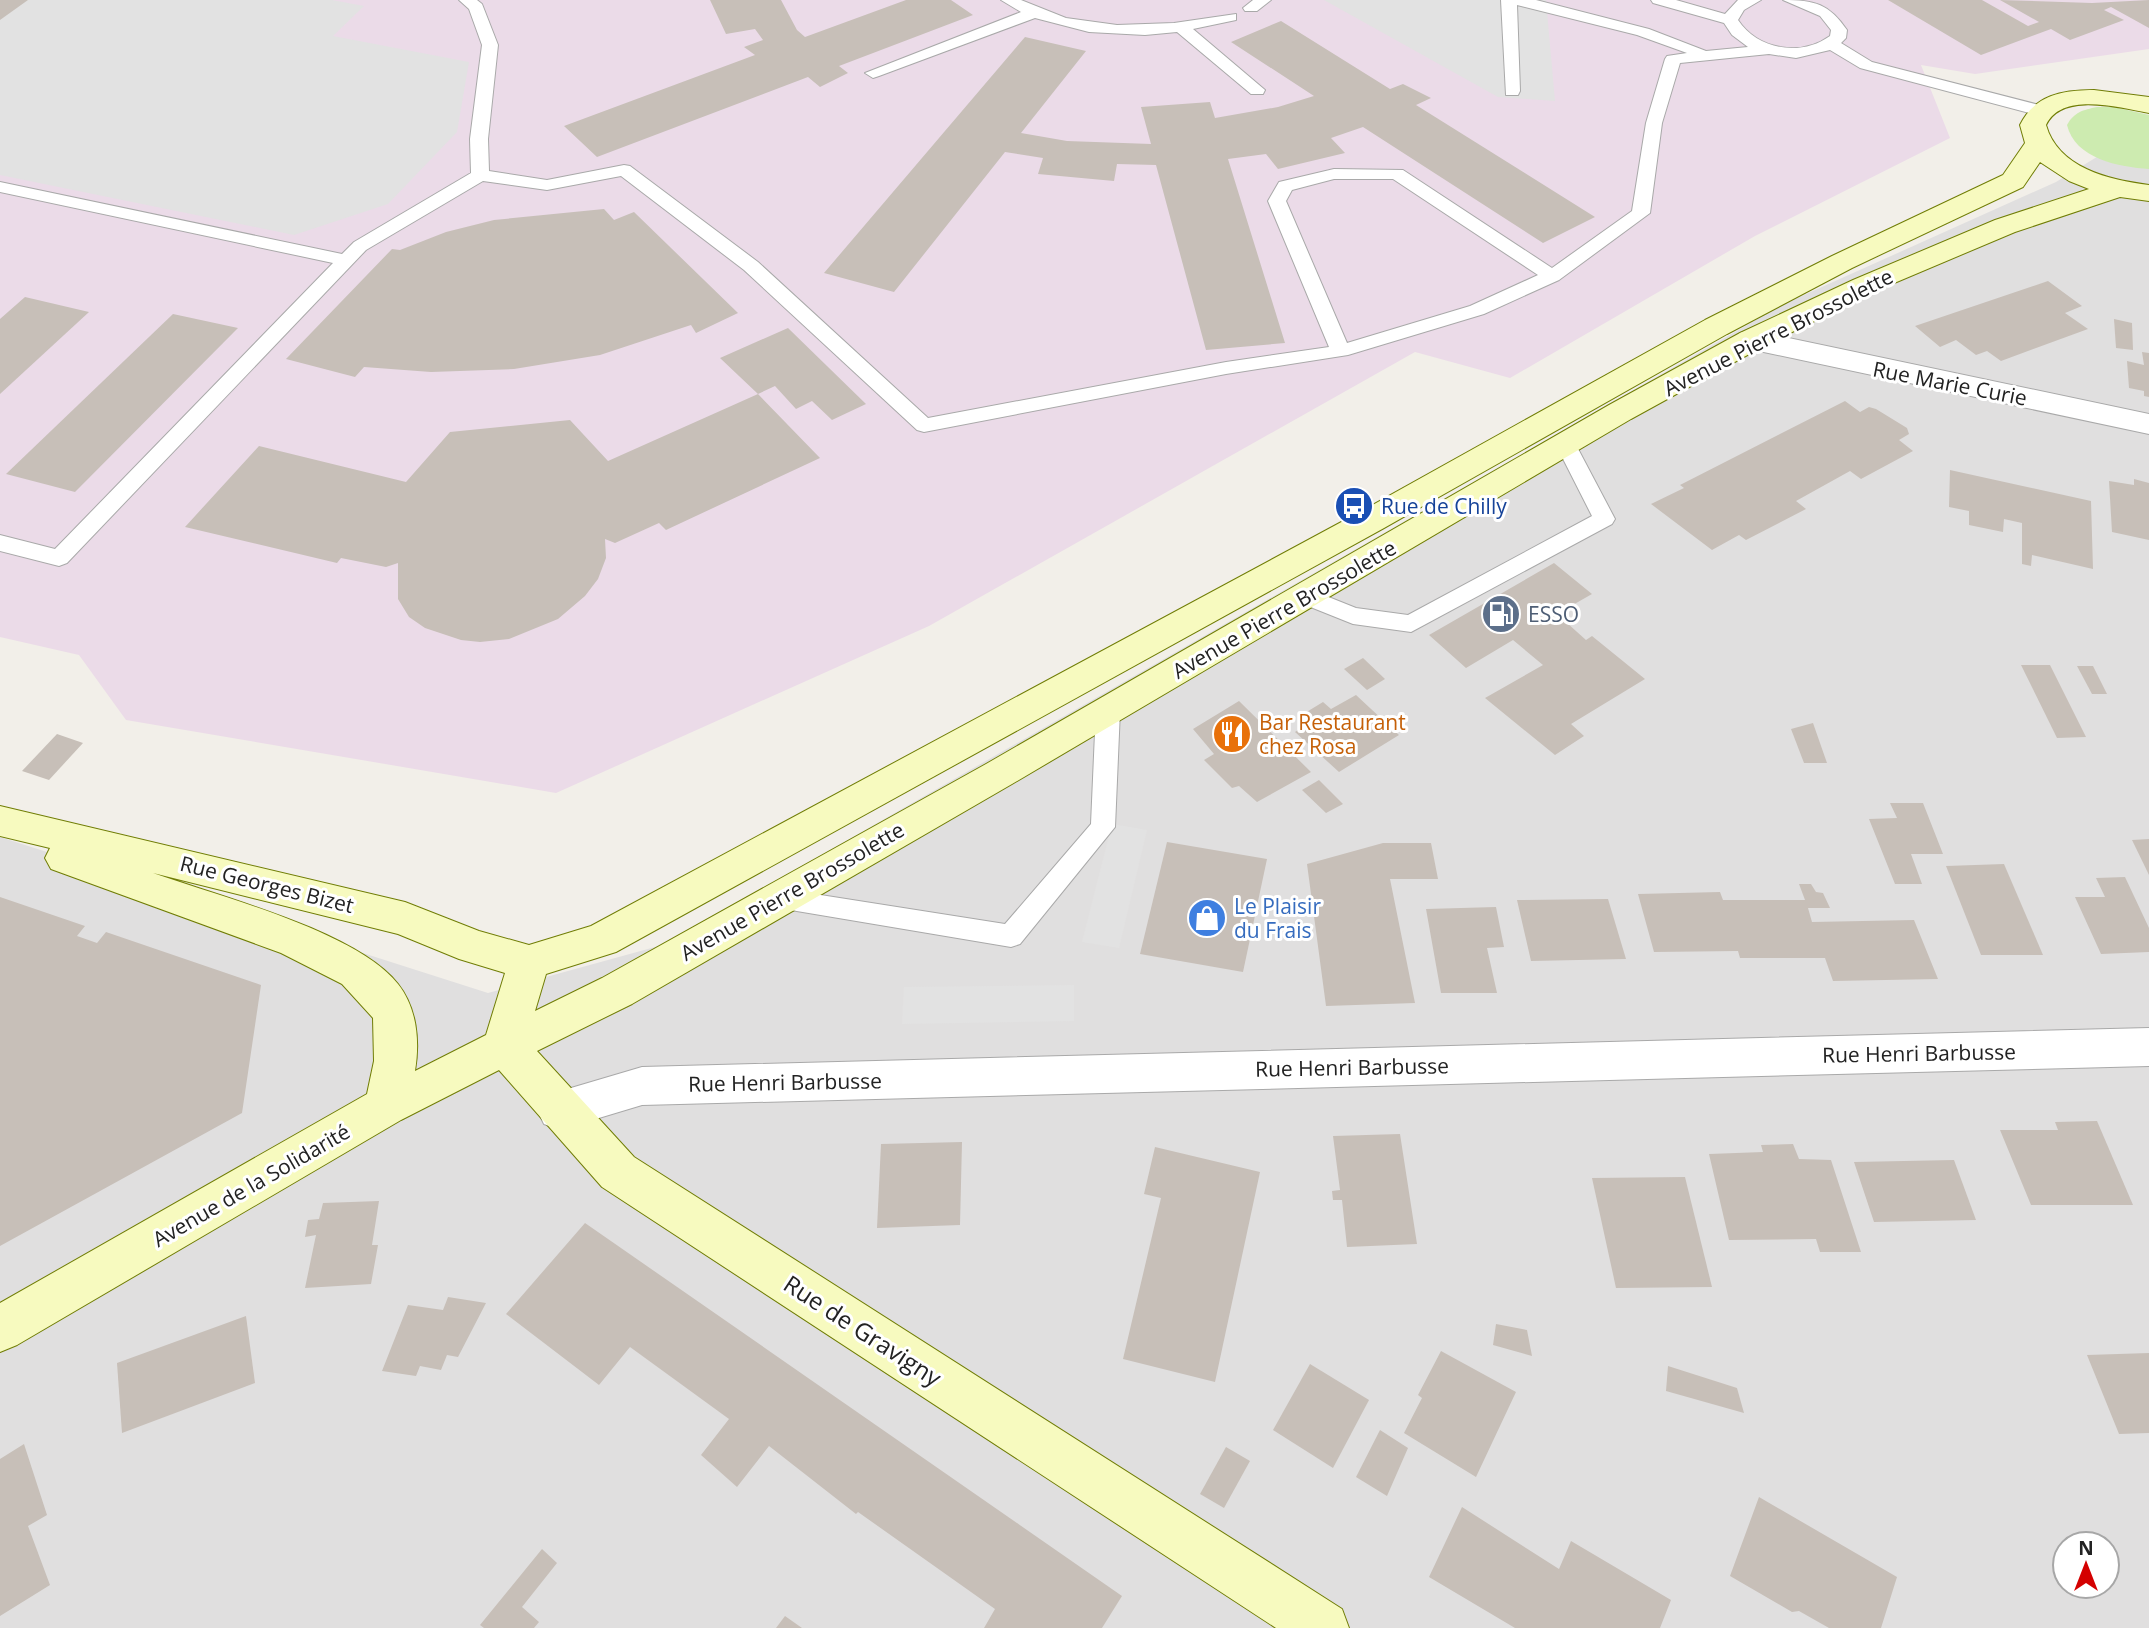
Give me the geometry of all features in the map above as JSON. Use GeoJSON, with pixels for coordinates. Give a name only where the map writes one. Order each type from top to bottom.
{"type":"FeatureCollection","features":[{"type":"Feature","properties":{"kind":"main road"},"geometry":{"type":"LineString","coordinates":[[2041,111],[2068,99],[2106,97],[2149,106]]}},
{"type":"Feature","properties":{"kind":"main road","name":"Avenue Pierre Brossolette"},"geometry":{"type":"LineString","coordinates":[[2041,111],[2033,125],[2038,144],[2059,165],[2096,183],[2149,193]]}},
{"type":"Feature","properties":{"kind":"main road","name":"Avenue Pierre Brossolette"},"geometry":{"type":"LineString","coordinates":[[528,962],[602,940],[1372,520],[1716,327],[1842,262],[2013,181],[2038,144]]}},
{"type":"Feature","properties":{"kind":"main road","name":"Avenue Pierre Brossolette"},"geometry":{"type":"LineString","coordinates":[[504,1046],[617,991],[1751,340],[1863,286],[2005,226],[2117,189]]}},
{"type":"Feature","properties":{"kind":"main road","name":"Rue Georges Bizet"},"geometry":{"type":"LineString","coordinates":[[0,821],[405,919],[473,947],[528,962]]}},
{"type":"Feature","properties":{"kind":"main road","name":"Rue Georges Bizet"},"geometry":{"type":"LineString","coordinates":[[0,834],[295,941],[357,972],[383,997],[394,1016],[395,1061],[386,1107]]}},
{"type":"Feature","properties":{"kind":"main road"},"geometry":{"type":"LineString","coordinates":[[504,1046],[528,962]]}},
{"type":"Feature","properties":{"kind":"main road","name":"Avenue de la Solidarité"},"geometry":{"type":"LineString","coordinates":[[0,1329],[386,1107],[504,1046]]}},
{"type":"Feature","properties":{"kind":"main road","name":"Rue de Gravigny"},"geometry":{"type":"LineString","coordinates":[[504,1046],[540,1083],[559,1110],[618,1172],[1323,1628]]}},
{"type":"Feature","properties":{"kind":"street","name":"Rue Marie Curie"},"geometry":{"type":"LineString","coordinates":[[1751,340],[2149,424]]}},
{"type":"Feature","properties":{"kind":"street","name":"Rue Henri Barbusse"},"geometry":{"type":"LineString","coordinates":[[559,1110],[642,1086],[2149,1047]]}},
{"type":"Feature","properties":{"kind":"lane"},"geometry":{"type":"LineString","coordinates":[[467,0],[476,7],[490,44],[479,139],[480,175]]}},
{"type":"Feature","properties":{"kind":"lane"},"geometry":{"type":"LineString","coordinates":[[1009,0],[1032,13],[1079,27],[1130,32],[1183,29],[1230,17]]}},
{"type":"Feature","properties":{"kind":"lane"},"geometry":{"type":"LineString","coordinates":[[1509,0],[1513,91]]}},
{"type":"Feature","properties":{"kind":"lane"},"geometry":{"type":"LineString","coordinates":[[1517,0],[1643,32],[1679,47],[1708,53]]}},
{"type":"Feature","properties":{"kind":"lane"},"geometry":{"type":"LineString","coordinates":[[1659,0],[1730,20],[1742,37],[1771,49]]}},
{"type":"Feature","properties":{"kind":"lane"},"geometry":{"type":"LineString","coordinates":[[1730,20],[1732,12],[1739,5],[1753,0]]}},
{"type":"Feature","properties":{"kind":"lane"},"geometry":{"type":"LineString","coordinates":[[0,543],[58,558],[360,246],[480,175],[547,185],[624,170],[751,266],[924,425],[1226,368],[1341,351],[1477,310],[1552,276],[1641,213],[1654,123],[1673,59],[1708,53],[1771,49],[1805,52],[1832,44],[1838,38],[1839,30],[1835,21],[1813,6],[1791,0]]}},
{"type":"Feature","properties":{"kind":"lane"},"geometry":{"type":"LineString","coordinates":[[873,73],[1032,13]]}},
{"type":"Feature","properties":{"kind":"lane"},"geometry":{"type":"LineString","coordinates":[[1183,29],[1257,90]]}},
{"type":"Feature","properties":{"kind":"lane"},"geometry":{"type":"LineString","coordinates":[[1832,44],[1866,65],[2041,111]]}},
{"type":"Feature","properties":{"kind":"lane"},"geometry":{"type":"LineString","coordinates":[[1341,351],[1278,201],[1285,186],[1334,174],[1397,174],[1552,276]]}},
{"type":"Feature","properties":{"kind":"lane"},"geometry":{"type":"LineString","coordinates":[[0,187],[346,260]]}},
{"type":"Feature","properties":{"kind":"lane"},"geometry":{"type":"LineString","coordinates":[[1306,596],[1353,616],[1411,624],[1604,519],[1566,444]]}},
{"type":"Feature","properties":{"kind":"lane"},"geometry":{"type":"LineString","coordinates":[[776,900],[1011,936],[1102,827],[1108,710]]}},
{"type":"Feature","properties":{"kind":"shaded area"},"geometry":{"type":"Polygon","coordinates":[[[0,0],[2149,0],[2149,49],[1975,74],[1921,65],[1950,138],[1755,236],[1510,378],[1415,352],[929,626],[556,793],[126,720],[79,655],[0,637],[0,0]]]}},
{"type":"Feature","properties":{"kind":"shaded area"},"geometry":{"type":"Polygon","coordinates":[[[0,0],[332,0],[364,6],[333,36],[469,62],[457,132],[388,204],[294,235],[0,175],[0,0]]]}},
{"type":"Feature","properties":{"kind":"shaded area"},"geometry":{"type":"Polygon","coordinates":[[[1324,0],[1546,0],[1555,101],[1498,97],[1324,0]]]}},
{"type":"Feature","properties":{"kind":"shaded area"},"geometry":{"type":"Polygon","coordinates":[[[2149,143],[2149,1628],[0,1628],[0,837],[488,993],[666,944],[1784,304],[2056,182],[2118,144],[2149,143]]]}},
{"type":"Feature","properties":{"kind":"shaded area"},"geometry":{"type":"Polygon","coordinates":[[[1112,824],[1147,830],[1119,948],[1082,942],[1112,824]]]}},
{"type":"Feature","properties":{"kind":"shaded area"},"geometry":{"type":"Polygon","coordinates":[[[1074,985],[1074,1021],[902,1024],[904,987],[1074,985]]]}},
{"type":"Feature","properties":{"kind":"green space"},"geometry":{"type":"Polygon","coordinates":[[[2097,107],[2114,107],[2149,115],[2149,169],[2112,163],[2079,146],[2067,125],[2079,112],[2097,107]]]}},
{"type":"Feature","properties":{"kind":"building"},"geometry":{"type":"Polygon","coordinates":[[[0,0],[28,0],[0,20],[0,0]]]}},
{"type":"Feature","properties":{"kind":"building"},"geometry":{"type":"Polygon","coordinates":[[[710,0],[781,0],[797,30],[805,37],[906,0],[951,0],[973,15],[839,66],[848,73],[820,87],[808,77],[597,157],[564,126],[755,55],[744,47],[763,40],[755,29],[726,34],[710,0]]]}},
{"type":"Feature","properties":{"kind":"building"},"geometry":{"type":"Polygon","coordinates":[[[1888,0],[1982,0],[2028,26],[2039,22],[2000,0],[2092,3],[2149,0],[2149,28],[2111,7],[2104,10],[2124,20],[2070,40],[2051,29],[1981,55],[1888,0]]]}},
{"type":"Feature","properties":{"kind":"building"},"geometry":{"type":"Polygon","coordinates":[[[1281,21],[1390,89],[1403,84],[1431,98],[1416,105],[1595,217],[1543,243],[1363,127],[1331,138],[1345,153],[1278,169],[1266,154],[1228,159],[1285,343],[1206,350],[1156,165],[1117,164],[1114,181],[1038,174],[1043,158],[1005,152],[894,292],[824,273],[1025,37],[1086,51],[1021,133],[1067,141],[1151,144],[1141,107],[1210,102],[1215,118],[1278,107],[1314,96],[1231,42],[1281,21]]]}},
{"type":"Feature","properties":{"kind":"building"},"geometry":{"type":"Polygon","coordinates":[[[604,209],[614,220],[634,212],[738,313],[696,333],[691,325],[600,355],[514,369],[431,372],[364,367],[355,377],[286,359],[392,249],[400,250],[446,232],[494,220],[604,209]]]}},
{"type":"Feature","properties":{"kind":"building"},"geometry":{"type":"Polygon","coordinates":[[[2048,281],[2082,306],[2065,313],[2088,329],[2001,361],[1987,351],[1976,355],[1956,340],[1940,347],[1915,326],[2048,281]]]}},
{"type":"Feature","properties":{"kind":"building"},"geometry":{"type":"Polygon","coordinates":[[[25,297],[89,312],[0,394],[0,319],[25,297]]]}},
{"type":"Feature","properties":{"kind":"building"},"geometry":{"type":"Polygon","coordinates":[[[173,314],[238,328],[75,492],[6,474],[173,314]]]}},
{"type":"Feature","properties":{"kind":"building"},"geometry":{"type":"Polygon","coordinates":[[[2114,319],[2132,323],[2133,350],[2116,348],[2114,319]]]}},
{"type":"Feature","properties":{"kind":"building"},"geometry":{"type":"Polygon","coordinates":[[[788,328],[866,404],[832,420],[812,401],[796,409],[775,386],[758,394],[720,358],[788,328]]]}},
{"type":"Feature","properties":{"kind":"building"},"geometry":{"type":"Polygon","coordinates":[[[2142,352],[2149,353],[2149,397],[2144,396],[2144,391],[2129,388],[2127,361],[2144,365],[2142,352]]]}},
{"type":"Feature","properties":{"kind":"building"},"geometry":{"type":"Polygon","coordinates":[[[758,394],[820,458],[666,530],[659,523],[615,543],[605,539],[606,558],[598,579],[585,596],[558,619],[509,639],[480,642],[461,640],[425,628],[409,617],[398,599],[398,563],[386,567],[341,558],[337,563],[185,527],[259,446],[406,482],[450,432],[570,420],[608,461],[758,394]]]}},
{"type":"Feature","properties":{"kind":"building"},"geometry":{"type":"Polygon","coordinates":[[[1845,401],[1860,412],[1869,407],[1876,409],[1907,428],[1909,434],[1899,440],[1913,451],[1861,479],[1850,471],[1796,501],[1806,509],[1746,540],[1739,535],[1712,550],[1651,504],[1684,488],[1680,485],[1845,401]]]}},
{"type":"Feature","properties":{"kind":"building"},"geometry":{"type":"Polygon","coordinates":[[[1950,470],[2091,501],[2093,569],[2032,555],[2031,566],[2022,564],[2022,523],[2004,519],[2003,532],[1969,525],[1969,511],[1949,507],[1950,470]]]}},
{"type":"Feature","properties":{"kind":"building"},"geometry":{"type":"Polygon","coordinates":[[[2134,479],[2149,483],[2149,540],[2112,532],[2109,481],[2134,485],[2134,479]]]}},
{"type":"Feature","properties":{"kind":"building"},"geometry":{"type":"Polygon","coordinates":[[[1554,563],[1592,594],[1557,614],[1586,640],[1592,636],[1645,679],[1571,724],[1584,736],[1555,755],[1485,698],[1543,665],[1513,640],[1466,668],[1429,635],[1554,563]]]}},
{"type":"Feature","properties":{"kind":"building"},"geometry":{"type":"Polygon","coordinates":[[[1363,658],[1385,679],[1367,690],[1344,669],[1363,658]]]}},
{"type":"Feature","properties":{"kind":"building"},"geometry":{"type":"Polygon","coordinates":[[[2021,665],[2050,665],[2086,737],[2057,738],[2021,665]]]}},
{"type":"Feature","properties":{"kind":"building"},"geometry":{"type":"Polygon","coordinates":[[[2077,666],[2093,666],[2107,694],[2092,694],[2077,666]]]}},
{"type":"Feature","properties":{"kind":"building"},"geometry":{"type":"Polygon","coordinates":[[[1356,695],[1399,735],[1339,772],[1295,732],[1308,723],[1300,716],[1323,702],[1331,709],[1356,695]]]}},
{"type":"Feature","properties":{"kind":"building"},"geometry":{"type":"Polygon","coordinates":[[[1239,701],[1311,772],[1257,802],[1239,786],[1232,788],[1204,760],[1214,754],[1193,729],[1239,701]]]}},
{"type":"Feature","properties":{"kind":"building"},"geometry":{"type":"Polygon","coordinates":[[[1813,723],[1827,763],[1804,763],[1791,729],[1813,723]]]}},
{"type":"Feature","properties":{"kind":"building"},"geometry":{"type":"Polygon","coordinates":[[[57,734],[83,743],[49,780],[22,771],[57,734]]]}},
{"type":"Feature","properties":{"kind":"building"},"geometry":{"type":"Polygon","coordinates":[[[1319,780],[1343,804],[1326,813],[1302,790],[1319,780]]]}},
{"type":"Feature","properties":{"kind":"building"},"geometry":{"type":"Polygon","coordinates":[[[1890,803],[1923,803],[1943,854],[1911,854],[1922,884],[1895,884],[1869,819],[1897,818],[1890,803]]]}},
{"type":"Feature","properties":{"kind":"building"},"geometry":{"type":"Polygon","coordinates":[[[2149,839],[2149,875],[2132,840],[2149,839]]]}},
{"type":"Feature","properties":{"kind":"building"},"geometry":{"type":"Polygon","coordinates":[[[1167,842],[1267,859],[1243,972],[1140,954],[1167,842]]]}},
{"type":"Feature","properties":{"kind":"building"},"geometry":{"type":"Polygon","coordinates":[[[1383,843],[1431,843],[1438,879],[1390,879],[1415,1003],[1326,1006],[1307,864],[1383,843]]]}},
{"type":"Feature","properties":{"kind":"building"},"geometry":{"type":"Polygon","coordinates":[[[2004,864],[2043,955],[1981,955],[1946,866],[2004,864]]]}},
{"type":"Feature","properties":{"kind":"building"},"geometry":{"type":"Polygon","coordinates":[[[2125,877],[2149,928],[2149,952],[2101,954],[2075,897],[2105,897],[2096,878],[2125,877]]]}},
{"type":"Feature","properties":{"kind":"building"},"geometry":{"type":"Polygon","coordinates":[[[1799,884],[1811,884],[1816,892],[1823,893],[1830,908],[1808,908],[1812,922],[1914,920],[1938,979],[1833,981],[1825,958],[1740,958],[1738,951],[1654,952],[1638,894],[1720,892],[1723,900],[1805,900],[1799,884]]]}},
{"type":"Feature","properties":{"kind":"building"},"geometry":{"type":"Polygon","coordinates":[[[0,897],[85,926],[77,936],[97,943],[106,932],[261,985],[242,1113],[0,1246],[0,897]]]}},
{"type":"Feature","properties":{"kind":"building"},"geometry":{"type":"Polygon","coordinates":[[[1608,899],[1626,959],[1531,961],[1517,900],[1608,899]]]}},
{"type":"Feature","properties":{"kind":"building"},"geometry":{"type":"Polygon","coordinates":[[[1496,907],[1504,947],[1487,948],[1497,993],[1441,993],[1426,909],[1496,907]]]}},
{"type":"Feature","properties":{"kind":"building"},"geometry":{"type":"Polygon","coordinates":[[[2097,1121],[2133,1205],[2031,1205],[2000,1130],[2058,1130],[2055,1122],[2097,1121]]]}},
{"type":"Feature","properties":{"kind":"building"},"geometry":{"type":"Polygon","coordinates":[[[1400,1134],[1417,1244],[1347,1247],[1342,1200],[1333,1200],[1332,1191],[1340,1190],[1333,1136],[1400,1134]]]}},
{"type":"Feature","properties":{"kind":"building"},"geometry":{"type":"Polygon","coordinates":[[[962,1142],[960,1225],[877,1228],[881,1144],[962,1142]]]}},
{"type":"Feature","properties":{"kind":"building"},"geometry":{"type":"Polygon","coordinates":[[[1793,1144],[1799,1159],[1831,1160],[1861,1252],[1820,1252],[1816,1239],[1729,1240],[1709,1154],[1763,1152],[1761,1145],[1793,1144]]]}},
{"type":"Feature","properties":{"kind":"building"},"geometry":{"type":"Polygon","coordinates":[[[1155,1147],[1260,1172],[1215,1382],[1123,1359],[1161,1198],[1144,1194],[1155,1147]]]}},
{"type":"Feature","properties":{"kind":"building"},"geometry":{"type":"Polygon","coordinates":[[[1954,1160],[1976,1220],[1874,1222],[1854,1162],[1954,1160]]]}},
{"type":"Feature","properties":{"kind":"building"},"geometry":{"type":"Polygon","coordinates":[[[1685,1177],[1712,1287],[1616,1288],[1592,1178],[1685,1177]]]}},
{"type":"Feature","properties":{"kind":"building"},"geometry":{"type":"Polygon","coordinates":[[[379,1201],[372,1245],[378,1245],[371,1284],[305,1288],[316,1235],[305,1237],[308,1220],[319,1219],[323,1203],[379,1201]]]}},
{"type":"Feature","properties":{"kind":"building"},"geometry":{"type":"Polygon","coordinates":[[[585,1223],[1122,1596],[1102,1628],[984,1628],[995,1609],[858,1512],[856,1514],[769,1446],[737,1487],[701,1455],[729,1419],[630,1347],[599,1385],[506,1314],[585,1223]]]}},
{"type":"Feature","properties":{"kind":"building"},"geometry":{"type":"Polygon","coordinates":[[[448,1297],[486,1303],[458,1357],[447,1355],[441,1370],[420,1366],[416,1376],[382,1371],[408,1305],[443,1310],[448,1297]]]}},
{"type":"Feature","properties":{"kind":"building"},"geometry":{"type":"Polygon","coordinates":[[[246,1316],[255,1383],[122,1433],[117,1363],[246,1316]]]}},
{"type":"Feature","properties":{"kind":"building"},"geometry":{"type":"Polygon","coordinates":[[[1496,1324],[1527,1330],[1532,1356],[1493,1345],[1496,1324]]]}},
{"type":"Feature","properties":{"kind":"building"},"geometry":{"type":"Polygon","coordinates":[[[1441,1351],[1516,1392],[1476,1477],[1404,1433],[1422,1398],[1418,1395],[1441,1351]]]}},
{"type":"Feature","properties":{"kind":"building"},"geometry":{"type":"Polygon","coordinates":[[[2149,1353],[2149,1433],[2119,1434],[2087,1355],[2149,1353]]]}},
{"type":"Feature","properties":{"kind":"building"},"geometry":{"type":"Polygon","coordinates":[[[1310,1364],[1369,1400],[1333,1468],[1273,1430],[1310,1364]]]}},
{"type":"Feature","properties":{"kind":"building"},"geometry":{"type":"Polygon","coordinates":[[[1668,1366],[1737,1388],[1744,1413],[1666,1391],[1668,1366]]]}},
{"type":"Feature","properties":{"kind":"building"},"geometry":{"type":"Polygon","coordinates":[[[1380,1430],[1408,1448],[1387,1496],[1356,1477],[1380,1430]]]}},
{"type":"Feature","properties":{"kind":"building"},"geometry":{"type":"Polygon","coordinates":[[[24,1444],[47,1515],[28,1526],[50,1585],[0,1616],[0,1459],[24,1444]]]}},
{"type":"Feature","properties":{"kind":"building"},"geometry":{"type":"Polygon","coordinates":[[[1226,1447],[1250,1461],[1224,1508],[1200,1494],[1226,1447]]]}},
{"type":"Feature","properties":{"kind":"building"},"geometry":{"type":"Polygon","coordinates":[[[1759,1497],[1897,1577],[1881,1628],[1829,1628],[1799,1611],[1792,1612],[1730,1576],[1759,1497]]]}},
{"type":"Feature","properties":{"kind":"building"},"geometry":{"type":"Polygon","coordinates":[[[1462,1507],[1559,1569],[1571,1541],[1671,1600],[1660,1628],[1515,1628],[1429,1577],[1462,1507]]]}},
{"type":"Feature","properties":{"kind":"building"},"geometry":{"type":"Polygon","coordinates":[[[542,1549],[557,1563],[522,1607],[539,1622],[534,1628],[484,1628],[480,1625],[542,1549]]]}},
{"type":"Feature","properties":{"kind":"building"},"geometry":{"type":"Polygon","coordinates":[[[785,1616],[802,1628],[776,1628],[785,1616]]]}},
{"type":"Feature","properties":{"kind":"place","name":"Rue de Chilly"},"geometry":{"type":"Point","coordinates":[1354,506]}},
{"type":"Feature","properties":{"kind":"place","name":"ESSO"},"geometry":{"type":"Point","coordinates":[1501,614]}},
{"type":"Feature","properties":{"kind":"place","name":"Bar Restaurant chez Rosa"},"geometry":{"type":"Point","coordinates":[1232,734]}},
{"type":"Feature","properties":{"kind":"place","name":"Le Plaisir du Frais"},"geometry":{"type":"Point","coordinates":[1207,918]}}]}
